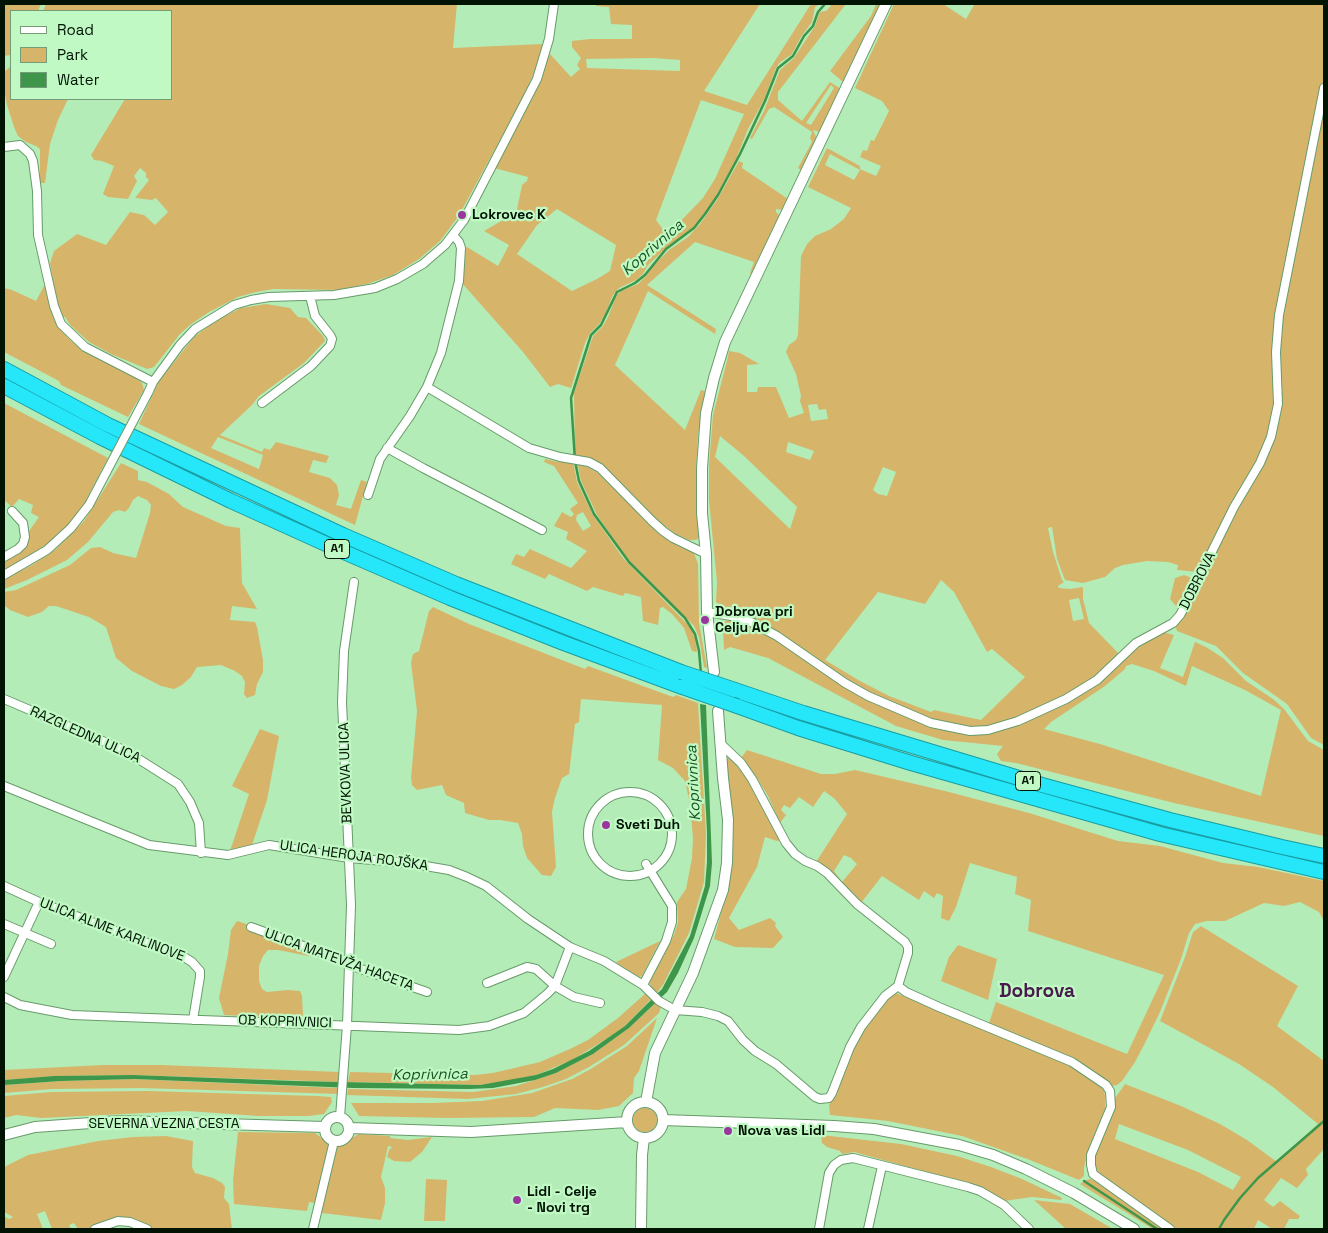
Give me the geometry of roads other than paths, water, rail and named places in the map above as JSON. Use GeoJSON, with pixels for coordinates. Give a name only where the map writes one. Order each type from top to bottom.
{"type":"FeatureCollection","features":[{"type":"Feature","properties":{"kind":"highway","name":"A1"},"geometry":{"type":"LineString","coordinates":[[4,369],[108,425],[343,535],[456,584],[681,672],[804,713],[1051,787],[1282,848],[1324,856]]}},
{"type":"Feature","properties":{"kind":"highway","name":"A1"},"geometry":{"type":"LineString","coordinates":[[4,386],[100,437],[337,549],[496,616],[682,687],[798,728],[911,763],[1160,834],[1324,872]]}},
{"type":"Feature","properties":{"kind":"street"},"geometry":{"type":"LineString","coordinates":[[4,575],[47,550],[71,528],[89,505],[153,382],[180,345],[195,329],[216,315],[251,300],[269,297],[354,293],[375,288],[398,279],[423,264],[445,245],[464,220],[537,78],[550,39],[554,4]]}},
{"type":"Feature","properties":{"kind":"street"},"geometry":{"type":"LineString","coordinates":[[714,672],[707,612],[706,554],[702,513],[704,431],[714,378],[725,342],[886,4]]}},
{"type":"Feature","properties":{"kind":"street","name":"DOBROVA"},"geometry":{"type":"LineString","coordinates":[[707,612],[751,622],[777,636],[845,684],[868,696],[931,723],[970,731],[988,730],[1018,720],[1066,699],[1097,680],[1136,643],[1173,623],[1180,615],[1195,587],[1234,507],[1260,463],[1272,437],[1278,404],[1276,352],[1278,315],[1324,88]]}},
{"type":"Feature","properties":{"kind":"street"},"geometry":{"type":"LineString","coordinates":[[4,147],[20,145],[30,154],[34,161],[38,235],[54,306],[61,324],[85,347],[153,382]]}},
{"type":"Feature","properties":{"kind":"street"},"geometry":{"type":"LineString","coordinates":[[368,495],[380,459],[410,416],[427,387],[441,353],[457,290],[461,248],[453,235]]}},
{"type":"Feature","properties":{"kind":"street"},"geometry":{"type":"LineString","coordinates":[[262,403],[311,366],[330,346],[332,339],[315,316],[310,296]]}},
{"type":"Feature","properties":{"kind":"street"},"geometry":{"type":"LineString","coordinates":[[427,387],[529,448],[560,458],[590,462],[600,468],[657,526],[673,538],[706,554]]}},
{"type":"Feature","properties":{"kind":"street"},"geometry":{"type":"LineString","coordinates":[[387,448],[542,530]]}},
{"type":"Feature","properties":{"kind":"street"},"geometry":{"type":"LineString","coordinates":[[4,557],[18,550],[23,544],[25,537],[23,523],[12,511]]}},
{"type":"Feature","properties":{"kind":"street","name":"BEVKOVA ULICA"},"geometry":{"type":"LineString","coordinates":[[340,1117],[347,1025],[351,905],[342,702],[344,651],[354,582]]}},
{"type":"Feature","properties":{"kind":"street","name":"RAZGLEDNA ULICA"},"geometry":{"type":"LineString","coordinates":[[4,699],[126,752],[178,784],[190,802],[199,823],[201,853]]}},
{"type":"Feature","properties":{"kind":"street"},"geometry":{"type":"LineString","coordinates":[[646,1102],[655,1053],[697,965],[723,890],[727,863],[728,820],[718,710]]}},
{"type":"Feature","properties":{"kind":"street"},"geometry":{"type":"LineString","coordinates":[[676,1010],[702,1012],[728,1021],[743,1040],[755,1051],[776,1064],[815,1097],[825,1099],[829,1098],[832,1093],[850,1047],[861,1027],[885,996],[898,986],[905,966],[908,947],[905,942],[857,904],[817,866],[795,854],[786,843],[752,779],[741,763],[721,744]]}},
{"type":"Feature","properties":{"kind":"street","name":"ULICA HEROJA ROJŠKA"},"geometry":{"type":"LineString","coordinates":[[4,786],[149,845],[228,855],[269,845],[349,858],[408,863],[449,870],[486,886],[528,919],[570,947],[604,961],[645,988],[659,1001],[676,1010]]}},
{"type":"Feature","properties":{"kind":"street"},"geometry":{"type":"LineString","coordinates":[[624,793],[640,794],[655,801],[666,813],[672,828],[671,845],[664,860],[649,867],[636,876],[619,875],[604,868],[594,856],[588,840],[589,824],[596,809],[608,798],[624,793]]}},
{"type":"Feature","properties":{"kind":"street"},"geometry":{"type":"LineString","coordinates":[[645,988],[666,941],[672,922],[672,906],[649,867]]}},
{"type":"Feature","properties":{"kind":"street","name":"ULICA ALME KARLINOVE"},"geometry":{"type":"LineString","coordinates":[[4,886],[39,902],[184,957],[192,962],[200,970],[193,1020]]}},
{"type":"Feature","properties":{"kind":"street"},"geometry":{"type":"LineString","coordinates":[[4,976],[39,902]]}},
{"type":"Feature","properties":{"kind":"street"},"geometry":{"type":"LineString","coordinates":[[4,924],[51,944]]}},
{"type":"Feature","properties":{"kind":"street","name":"ULICA MATEVŽA HACETA"},"geometry":{"type":"LineString","coordinates":[[251,927],[427,992]]}},
{"type":"Feature","properties":{"kind":"street","name":"OB KOPRIVNICI"},"geometry":{"type":"LineString","coordinates":[[4,998],[20,1005],[72,1015],[451,1030],[489,1026],[524,1013],[555,986],[570,947]]}},
{"type":"Feature","properties":{"kind":"street"},"geometry":{"type":"LineString","coordinates":[[487,983],[527,966],[536,969],[555,986],[574,997],[600,1003]]}},
{"type":"Feature","properties":{"kind":"street"},"geometry":{"type":"LineString","coordinates":[[898,986],[906,992],[939,1007],[1072,1062],[1106,1085],[1110,1091],[1111,1107],[1091,1155],[1091,1165],[1094,1174],[1170,1229]]}},
{"type":"Feature","properties":{"kind":"street"},"geometry":{"type":"LineString","coordinates":[[646,1102],[651,1103],[660,1110],[663,1120],[659,1131],[650,1137],[644,1138],[634,1135],[627,1122],[630,1110],[634,1106],[646,1102]]}},
{"type":"Feature","properties":{"kind":"street"},"geometry":{"type":"LineString","coordinates":[[340,1117],[347,1121],[350,1128],[344,1139],[334,1141],[327,1135],[325,1127],[329,1120],[340,1117]]}},
{"type":"Feature","properties":{"kind":"street"},"geometry":{"type":"LineString","coordinates":[[663,1120],[864,1128],[959,1145],[993,1155],[1035,1173],[1074,1193],[1134,1229]]}},
{"type":"Feature","properties":{"kind":"street","name":"SEVERNA VEZNA CESTA"},"geometry":{"type":"LineString","coordinates":[[4,1135],[35,1127],[119,1121],[325,1127]]}},
{"type":"Feature","properties":{"kind":"street"},"geometry":{"type":"LineString","coordinates":[[350,1128],[471,1132],[627,1122]]}},
{"type":"Feature","properties":{"kind":"street"},"geometry":{"type":"LineString","coordinates":[[641,1229],[644,1138]]}},
{"type":"Feature","properties":{"kind":"street"},"geometry":{"type":"LineString","coordinates":[[313,1229],[334,1141]]}},
{"type":"Feature","properties":{"kind":"street"},"geometry":{"type":"LineString","coordinates":[[820,1229],[828,1173],[834,1164],[841,1160],[853,1158],[980,1191],[1009,1209],[1029,1229]]}},
{"type":"Feature","properties":{"kind":"street"},"geometry":{"type":"LineString","coordinates":[[868,1229],[882,1166]]}},
{"type":"Feature","properties":{"kind":"street"},"geometry":{"type":"LineString","coordinates":[[95,1229],[118,1221],[130,1222],[147,1229]]}},
{"type":"Feature","properties":{"kind":"water"},"geometry":{"type":"Polygon","coordinates":[[[700,704],[706,705],[712,863],[710,886],[694,938],[667,992],[629,1028],[593,1054],[556,1073],[535,1080],[493,1088],[353,1088],[134,1079],[4,1085],[4,1080],[54,1076],[133,1075],[480,1085],[536,1075],[553,1069],[589,1051],[625,1026],[662,989],[690,936],[705,886],[707,862],[700,704]]]}},
{"type":"Feature","properties":{"kind":"waterway","name":"Koprivnica"},"geometry":{"type":"LineString","coordinates":[[701,674],[695,634],[685,618],[629,562],[594,514],[579,481],[575,461],[571,398],[591,335],[601,325],[617,292],[635,283],[645,275],[666,249],[694,228],[705,214],[718,195],[740,154],[778,68],[793,56],[804,36],[813,26],[818,12],[825,4]]}},
{"type":"Feature","properties":{"kind":"waterway"},"geometry":{"type":"LineString","coordinates":[[1219,1229],[1240,1198],[1258,1178],[1324,1121]]}},
{"type":"Feature","properties":{"kind":"waterway"},"geometry":{"type":"LineString","coordinates":[[1084,1181],[1157,1229]]}},
{"type":"Feature","properties":{"kind":"place","name":"Lokrovec K"},"geometry":{"type":"Point","coordinates":[462,215]}},
{"type":"Feature","properties":{"kind":"place","name":"Dobrova pri Celju AC"},"geometry":{"type":"Point","coordinates":[705,620]}},
{"type":"Feature","properties":{"kind":"place","name":"Sveti Duh"},"geometry":{"type":"Point","coordinates":[606,825]}},
{"type":"Feature","properties":{"kind":"place","name":"Nova vas Lidl"},"geometry":{"type":"Point","coordinates":[728,1131]}},
{"type":"Feature","properties":{"kind":"place","name":"Lidl - Celje - Novi trg"},"geometry":{"type":"Point","coordinates":[517,1200]}},
{"type":"Feature","properties":{"kind":"district","name":"Dobrova"},"geometry":{"type":"Point","coordinates":[1037,992]}}]}
